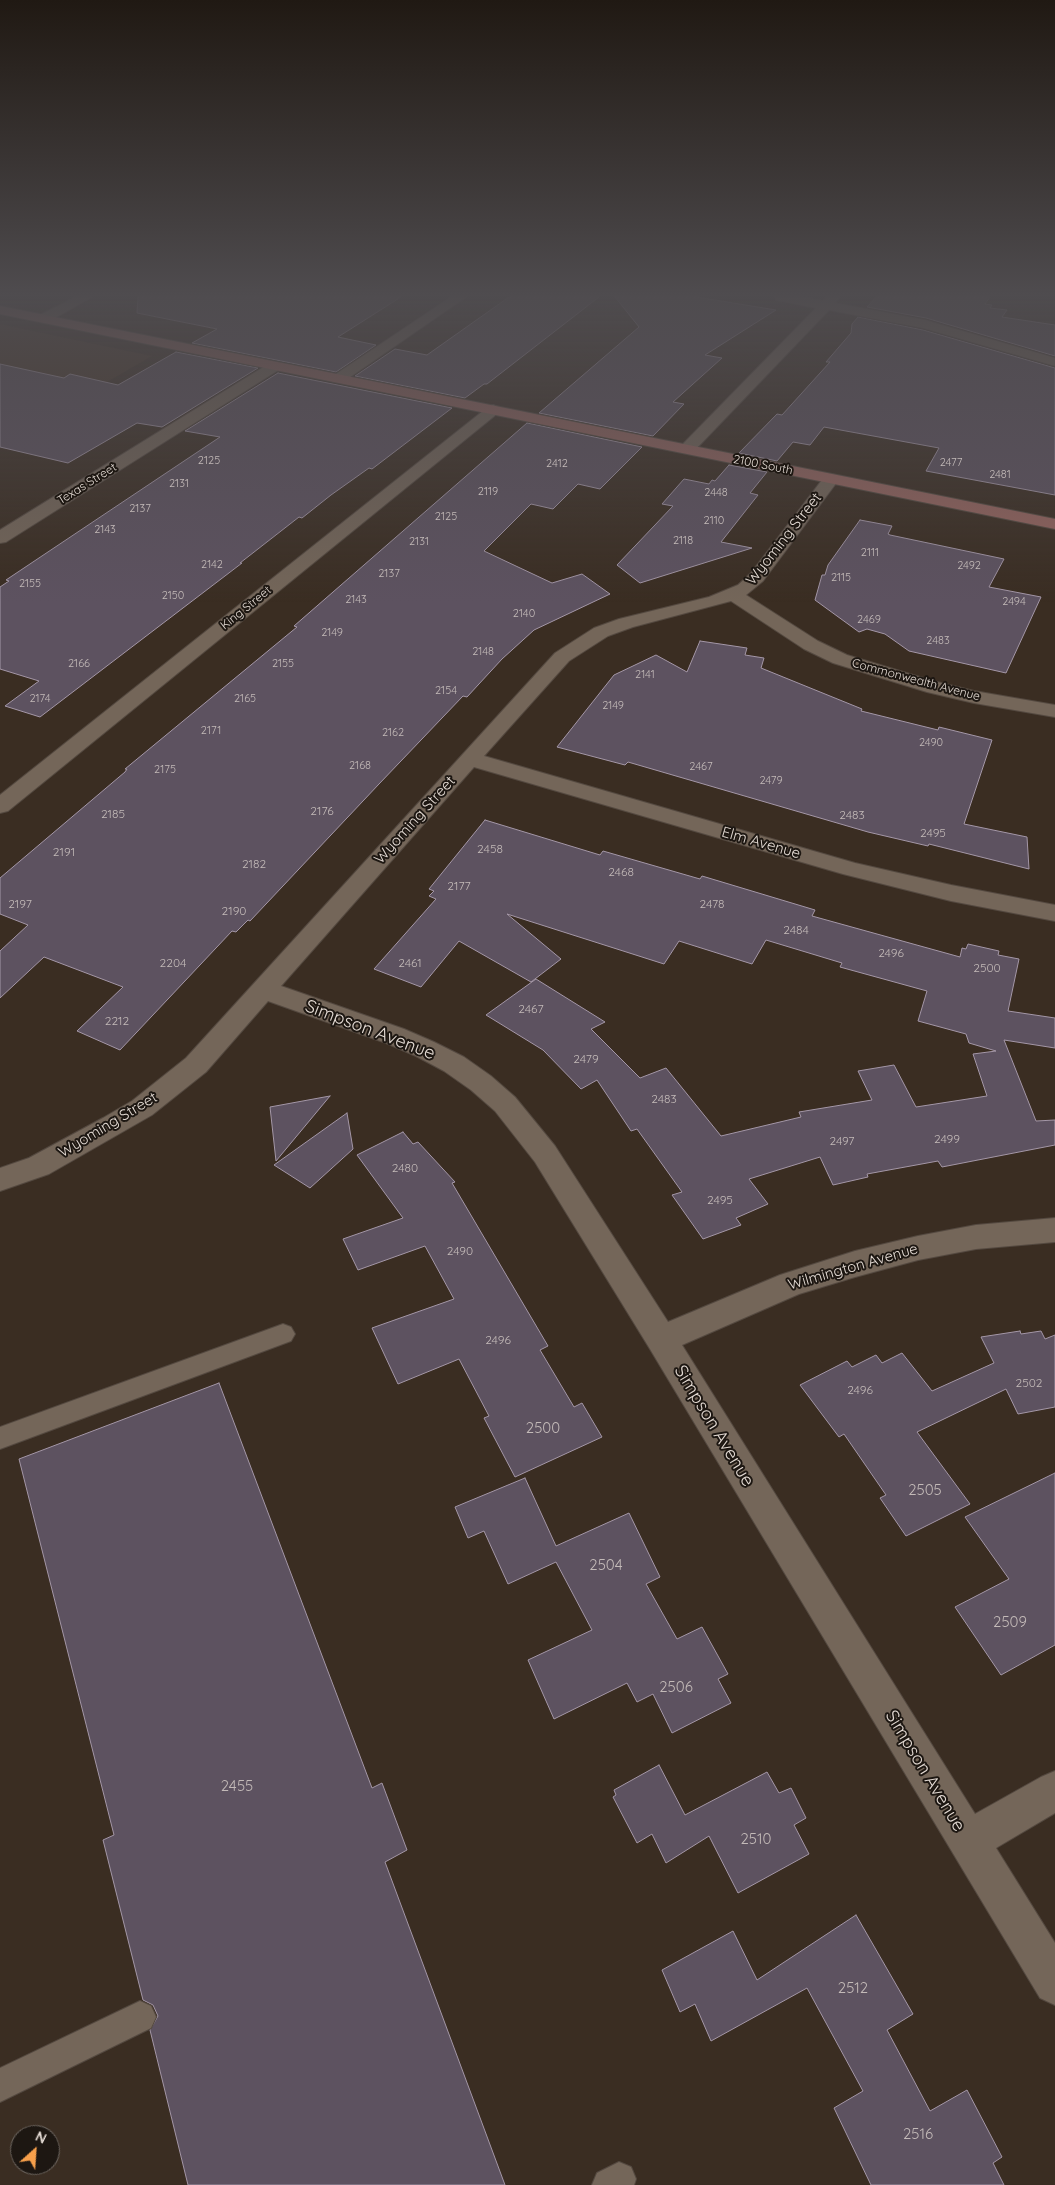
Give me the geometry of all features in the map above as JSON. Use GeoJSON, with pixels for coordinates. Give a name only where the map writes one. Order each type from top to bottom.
{"type":"FeatureCollection","features":[{"type":"Feature","properties":{"kind":"street","name":"Texas Street"},"geometry":{"type":"LineString","coordinates":[[0,538],[222,399]]}},
{"type":"Feature","properties":{"kind":"street","name":"2100 South"},"geometry":{"type":"LineString","coordinates":[[437,399],[1055,524]]}},
{"type":"Feature","properties":{"kind":"street"},"geometry":{"type":"LineString","coordinates":[[687,450],[736,399]]}},
{"type":"Feature","properties":{"kind":"street","name":"King Street"},"geometry":{"type":"LineString","coordinates":[[0,806],[492,410]]}},
{"type":"Feature","properties":{"kind":"street","name":"Wyoming Street"},"geometry":{"type":"LineString","coordinates":[[0,1180],[39,1166],[113,1126],[142,1108],[196,1066],[549,670],[581,644],[601,632],[626,622],[734,595],[744,589],[758,577],[831,479]]}},
{"type":"Feature","properties":{"kind":"street","name":"Commonwealth Avenue"},"geometry":{"type":"LineString","coordinates":[[734,595],[811,645],[840,659],[882,673],[946,690],[1055,711]]}},
{"type":"Feature","properties":{"kind":"street","name":"Elm Avenue"},"geometry":{"type":"LineString","coordinates":[[470,759],[851,869],[951,894],[1055,913]]}},
{"type":"Feature","properties":{"kind":"street","name":"Simpson Avenue"},"geometry":{"type":"LineString","coordinates":[[264,990],[395,1036],[454,1064],[493,1093],[526,1128],[545,1154],[661,1339],[1055,1983]]}},
{"type":"Feature","properties":{"kind":"street","name":"Wilmington Avenue"},"geometry":{"type":"LineString","coordinates":[[661,1339],[791,1284],[854,1264],[918,1248],[976,1237],[1055,1230]]}},
{"type":"Feature","properties":{"kind":"street"},"geometry":{"type":"LineString","coordinates":[[968,1841],[1055,1791]]}},
{"type":"Feature","properties":{"kind":"lane"},"geometry":{"type":"LineString","coordinates":[[0,1438],[283,1334]]}},
{"type":"Feature","properties":{"kind":"lane"},"geometry":{"type":"LineString","coordinates":[[0,2085],[140,2017]]}},
{"type":"Feature","properties":{"kind":"shaded area"},"geometry":{"type":"Polygon","coordinates":[[[0,399],[78,399],[0,444],[0,399]]]}},
{"type":"Feature","properties":{"kind":"building"},"geometry":{"type":"Polygon","coordinates":[[[0,399],[208,399],[162,427],[137,423],[68,463],[0,447],[0,399]]]}},
{"type":"Feature","properties":{"kind":"building"},"geometry":{"type":"Polygon","coordinates":[[[236,399],[407,399],[452,408],[372,469],[369,468],[302,518],[299,517],[240,563],[242,563],[40,717],[5,706],[39,681],[0,669],[0,587],[9,581],[6,580],[220,437],[185,431],[236,399]]]}},
{"type":"Feature","properties":{"kind":"building"},"geometry":{"type":"Polygon","coordinates":[[[555,399],[676,399],[673,402],[684,404],[653,436],[539,413],[555,399]]]}},
{"type":"Feature","properties":{"kind":"building"},"geometry":{"type":"Polygon","coordinates":[[[797,399],[1055,399],[1055,495],[926,471],[939,448],[824,427],[810,445],[793,442],[777,461],[739,453],[777,414],[782,415],[797,399]]]}},
{"type":"Feature","properties":{"kind":"building"},"geometry":{"type":"Polygon","coordinates":[[[527,423],[642,447],[600,489],[578,484],[553,509],[531,504],[484,551],[552,583],[582,574],[610,594],[534,630],[502,659],[467,697],[463,696],[250,921],[248,920],[236,932],[232,931],[120,1050],[77,1031],[123,987],[44,957],[0,998],[0,951],[28,925],[0,914],[0,878],[125,772],[127,769],[125,769],[297,627],[294,626],[527,423]]]}},
{"type":"Feature","properties":{"kind":"building"},"geometry":{"type":"Polygon","coordinates":[[[729,465],[767,472],[750,493],[758,495],[721,542],[752,548],[640,583],[617,565],[673,506],[662,504],[684,479],[709,484],[712,480],[715,481],[729,465]]]}},
{"type":"Feature","properties":{"kind":"building"},"geometry":{"type":"Polygon","coordinates":[[[860,520],[892,526],[888,534],[890,535],[1004,559],[989,587],[1041,597],[1006,673],[909,651],[885,634],[867,629],[859,632],[815,600],[822,575],[825,575],[828,565],[860,520]]]}},
{"type":"Feature","properties":{"kind":"building"},"geometry":{"type":"Polygon","coordinates":[[[700,641],[747,648],[745,655],[764,658],[761,668],[862,709],[861,711],[938,730],[939,727],[992,740],[964,824],[1027,837],[1029,869],[929,844],[928,846],[868,832],[628,762],[625,765],[557,747],[614,675],[656,655],[687,672],[700,641]]]}},
{"type":"Feature","properties":{"kind":"building"},"geometry":{"type":"Polygon","coordinates":[[[485,820],[600,855],[603,851],[700,879],[702,876],[815,910],[812,916],[960,957],[962,948],[966,949],[968,944],[999,951],[998,955],[1019,959],[1008,1011],[1055,1018],[1055,1048],[1004,1040],[1036,1121],[1055,1120],[1055,1145],[942,1167],[938,1161],[867,1174],[868,1177],[833,1185],[820,1157],[749,1179],[768,1204],[736,1218],[741,1225],[703,1239],[672,1195],[682,1192],[637,1129],[631,1131],[597,1080],[581,1089],[543,1050],[486,1015],[536,979],[605,1022],[591,1029],[640,1078],[666,1068],[721,1136],[801,1117],[799,1112],[872,1100],[858,1071],[894,1065],[916,1107],[987,1096],[973,1054],[996,1051],[969,1043],[966,1034],[918,1021],[927,991],[840,967],[842,963],[766,940],[752,964],[679,941],[664,964],[507,914],[561,959],[531,982],[459,941],[421,987],[374,969],[436,899],[429,896],[434,891],[429,889],[485,820]]]}},
{"type":"Feature","properties":{"kind":"building"},"geometry":{"type":"Polygon","coordinates":[[[330,1096],[276,1161],[270,1107],[330,1096]]]}},
{"type":"Feature","properties":{"kind":"building"},"geometry":{"type":"Polygon","coordinates":[[[347,1113],[353,1149],[310,1188],[274,1165],[347,1113]]]}},
{"type":"Feature","properties":{"kind":"building"},"geometry":{"type":"Polygon","coordinates":[[[403,1132],[413,1144],[418,1142],[455,1182],[452,1183],[548,1346],[540,1350],[574,1407],[582,1403],[602,1437],[515,1477],[484,1418],[489,1416],[459,1359],[398,1384],[372,1328],[454,1299],[425,1246],[358,1270],[343,1239],[403,1218],[357,1155],[403,1132]]]}},
{"type":"Feature","properties":{"kind":"building"},"geometry":{"type":"Polygon","coordinates":[[[1020,1331],[1021,1334],[1041,1331],[1045,1339],[1055,1335],[1055,1407],[1018,1414],[1006,1389],[917,1432],[970,1504],[906,1536],[880,1498],[886,1495],[844,1434],[839,1437],[800,1385],[847,1361],[852,1367],[876,1355],[882,1363],[902,1353],[932,1391],[994,1363],[981,1337],[1020,1331]]]}},
{"type":"Feature","properties":{"kind":"building"},"geometry":{"type":"Polygon","coordinates":[[[219,1383],[372,1788],[382,1783],[407,1850],[385,1862],[505,2185],[188,2185],[150,2030],[158,2016],[153,2005],[143,2000],[103,1840],[114,1835],[19,1459],[219,1383]]]}},
{"type":"Feature","properties":{"kind":"building"},"geometry":{"type":"Polygon","coordinates":[[[1055,1473],[1055,1645],[1001,1675],[955,1607],[1009,1579],[965,1517],[1055,1473]]]}},
{"type":"Feature","properties":{"kind":"building"},"geometry":{"type":"Polygon","coordinates":[[[525,1478],[556,1546],[629,1513],[660,1577],[646,1584],[677,1639],[702,1627],[728,1674],[718,1679],[731,1703],[672,1733],[653,1694],[637,1702],[627,1683],[554,1719],[528,1660],[592,1630],[556,1562],[508,1584],[484,1531],[468,1538],[455,1507],[525,1478]]]}},
{"type":"Feature","properties":{"kind":"building"},"geometry":{"type":"Polygon","coordinates":[[[659,1765],[685,1815],[767,1772],[779,1793],[791,1788],[806,1818],[794,1825],[809,1854],[738,1893],[709,1836],[666,1863],[652,1834],[637,1843],[613,1797],[616,1795],[614,1790],[659,1765]]]}},
{"type":"Feature","properties":{"kind":"building"},"geometry":{"type":"Polygon","coordinates":[[[856,1915],[913,2014],[887,2030],[930,2111],[967,2090],[1002,2157],[993,2163],[1004,2185],[871,2185],[834,2108],[863,2091],[807,1988],[711,2041],[695,2004],[680,2012],[662,1970],[733,1931],[757,1980],[856,1915]]]}}]}
